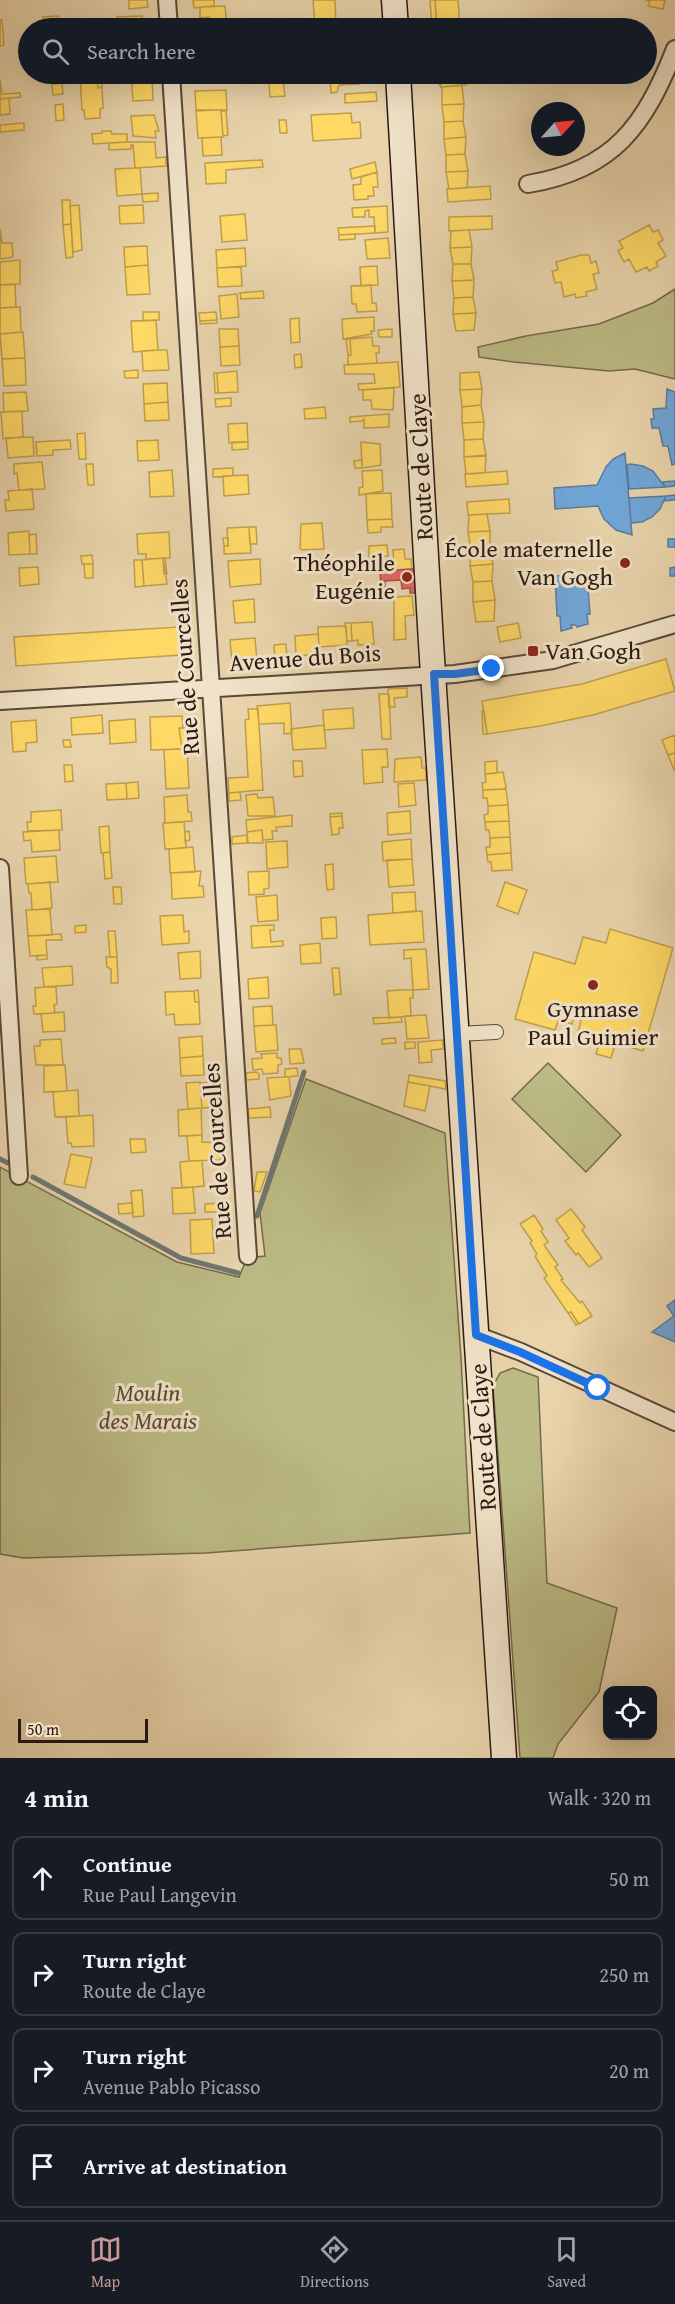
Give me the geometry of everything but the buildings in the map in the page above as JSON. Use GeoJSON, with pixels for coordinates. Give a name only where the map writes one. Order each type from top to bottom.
{"type":"FeatureCollection","features":[{"type":"Feature","properties":{"kind":"main road"},"geometry":{"type":"LineString","coordinates":[[394,0],[395,18]]}},
{"type":"Feature","properties":{"kind":"main road","name":"Route de Claye"},"geometry":{"type":"LineString","coordinates":[[399,84],[504,1758]]}},
{"type":"Feature","properties":{"kind":"street"},"geometry":{"type":"LineString","coordinates":[[167,0],[168,18]]}},
{"type":"Feature","properties":{"kind":"street"},"geometry":{"type":"LineString","coordinates":[[528,184],[548,181],[572,173],[595,162],[616,147],[634,129],[651,104],[675,49]]}},
{"type":"Feature","properties":{"kind":"street","name":"Rue de Courcelles"},"geometry":{"type":"LineString","coordinates":[[172,84],[248,1256]]}},
{"type":"Feature","properties":{"kind":"street","name":"Avenue du Bois"},"geometry":{"type":"LineString","coordinates":[[0,701],[455,674],[553,660],[675,624]]}},
{"type":"Feature","properties":{"kind":"street"},"geometry":{"type":"LineString","coordinates":[[0,868],[20,1176]]}},
{"type":"Feature","properties":{"kind":"street"},"geometry":{"type":"LineString","coordinates":[[458,1034],[496,1032]]}},
{"type":"Feature","properties":{"kind":"street"},"geometry":{"type":"LineString","coordinates":[[476,1335],[520,1352],[675,1422]]}},
{"type":"Feature","properties":{"kind":"green space"},"geometry":{"type":"Polygon","coordinates":[[[675,289],[675,379],[635,369],[609,371],[479,357],[478,347],[526,336],[599,324],[653,303],[675,289]]]}},
{"type":"Feature","properties":{"kind":"green space"},"geometry":{"type":"Polygon","coordinates":[[[548,1063],[621,1135],[586,1172],[512,1099],[548,1063]]]}},
{"type":"Feature","properties":{"kind":"green space","name":"Moulin des Marais"},"geometry":{"type":"Polygon","coordinates":[[[306,1079],[445,1133],[461,1358],[470,1533],[206,1553],[23,1558],[0,1554],[0,1167],[177,1262],[239,1277],[247,1258],[265,1256],[260,1213],[306,1079]]]}},
{"type":"Feature","properties":{"kind":"green space"},"geometry":{"type":"Polygon","coordinates":[[[513,1368],[538,1377],[547,1583],[617,1608],[599,1692],[558,1744],[553,1758],[520,1758],[493,1386],[500,1373],[513,1368]]]}},
{"type":"Feature","properties":{"kind":"waterway"},"geometry":{"type":"LineString","coordinates":[[257,1216],[304,1072]]}},
{"type":"Feature","properties":{"kind":"waterway"},"geometry":{"type":"LineString","coordinates":[[0,1159],[8,1163]]}},
{"type":"Feature","properties":{"kind":"waterway"},"geometry":{"type":"LineString","coordinates":[[33,1177],[181,1258],[238,1273]]}},
{"type":"Feature","properties":{"kind":"place","name":"École maternelle Van Gogh"},"geometry":{"type":"Point","coordinates":[625,563]}},
{"type":"Feature","properties":{"kind":"place","name":"Théophile Eugénie"},"geometry":{"type":"Point","coordinates":[407,577]}},
{"type":"Feature","properties":{"kind":"place","name":"Van Gogh"},"geometry":{"type":"Point","coordinates":[533,651]}},
{"type":"Feature","properties":{"kind":"place","name":"Gymnase Paul Guimier"},"geometry":{"type":"Point","coordinates":[593,985]}},
{"type":"Feature","properties":{"kind":"route"},"geometry":{"type":"LineString","coordinates":[[492,669],[455,674],[434,674],[476,1335],[520,1352],[598,1388]]}}]}
